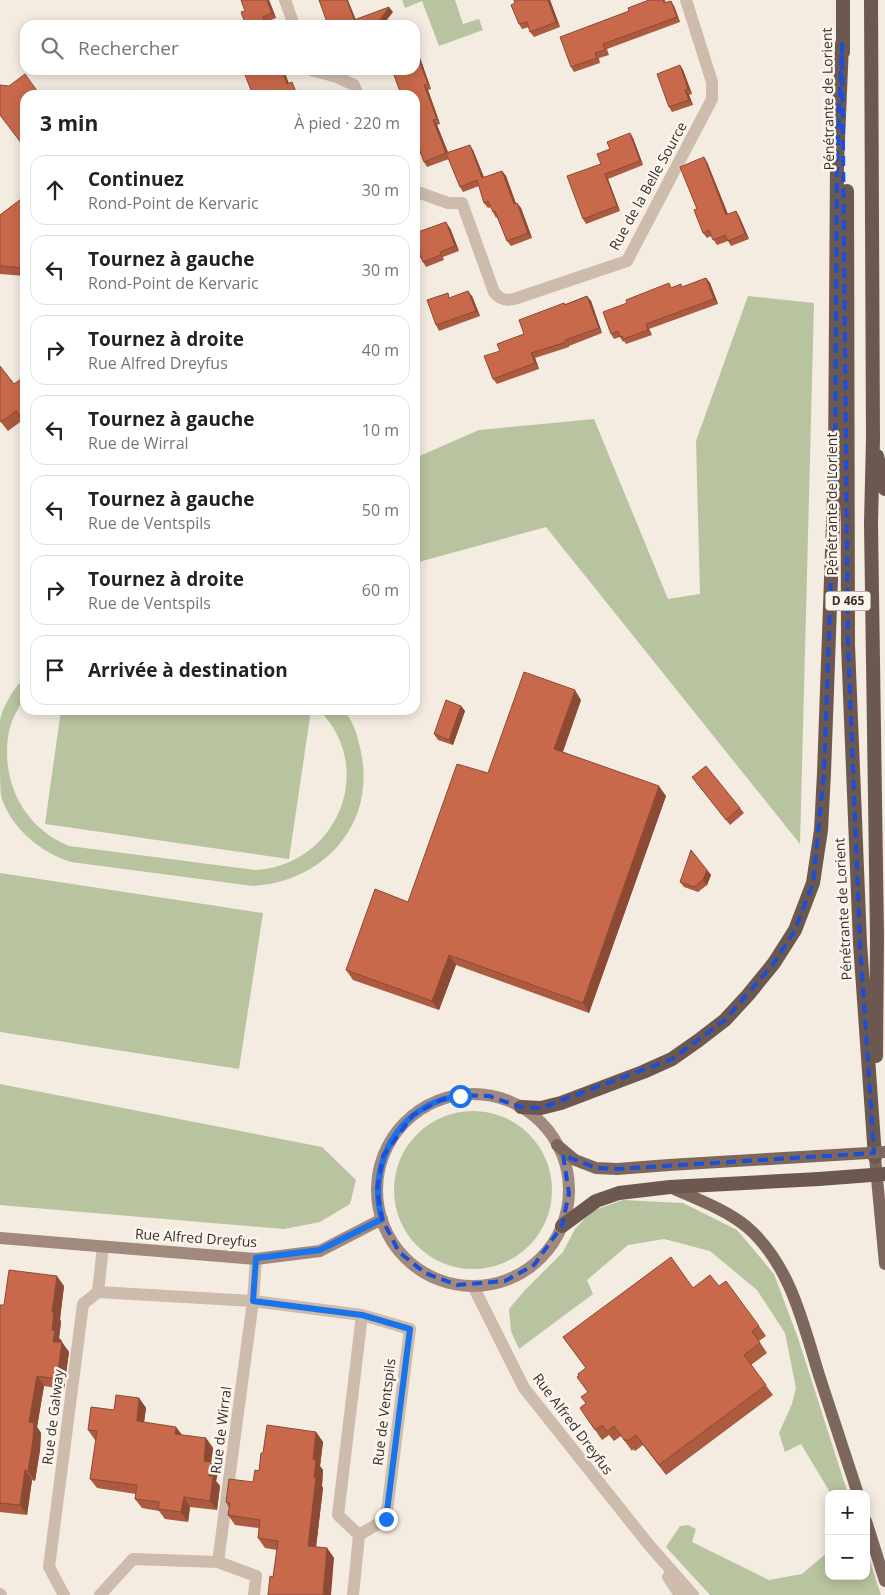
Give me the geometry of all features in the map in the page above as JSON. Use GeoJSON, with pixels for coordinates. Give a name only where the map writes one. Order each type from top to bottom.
{"type":"FeatureCollection","features":[{"type":"Feature","properties":{"kind":"highway","name":"Pénétrante de Lorient"},"geometry":{"type":"LineString","coordinates":[[843,0],[842,44],[848,269],[848,645],[860,943],[880,1154]]}},
{"type":"Feature","properties":{"kind":"highway","name":"Pénétrante de Lorient"},"geometry":{"type":"LineString","coordinates":[[872,0],[873,439],[871,523],[880,1154]]}},
{"type":"Feature","properties":{"kind":"highway"},"geometry":{"type":"LineString","coordinates":[[521,1108],[541,1108],[561,1104],[672,1059],[700,1040],[725,1020],[748,996],[774,963],[795,930],[813,883],[821,830],[835,468],[837,164],[842,44]]}},
{"type":"Feature","properties":{"kind":"highway"},"geometry":{"type":"LineString","coordinates":[[873,439],[885,489]]}},
{"type":"Feature","properties":{"kind":"highway"},"geometry":{"type":"LineString","coordinates":[[562,1226],[596,1201],[619,1193],[670,1187],[885,1174]]}},
{"type":"Feature","properties":{"kind":"main road"},"geometry":{"type":"LineString","coordinates":[[460,1096],[489,1096],[505,1100],[521,1108],[548,1130],[557,1144],[564,1160],[568,1184],[567,1210],[555,1240],[534,1264],[520,1274],[489,1285],[457,1285],[425,1273],[411,1264],[400,1252],[382,1219],[378,1207],[378,1174],[383,1156],[390,1142],[402,1126],[413,1116],[441,1100],[460,1096]]}},
{"type":"Feature","properties":{"kind":"main road"},"geometry":{"type":"LineString","coordinates":[[557,1144],[575,1160],[596,1168],[610,1169],[880,1154]]}},
{"type":"Feature","properties":{"kind":"main road","name":"Pénétrante de Lorient"},"geometry":{"type":"LineString","coordinates":[[880,1154],[885,1264]]}},
{"type":"Feature","properties":{"kind":"main road"},"geometry":{"type":"LineString","coordinates":[[670,1187],[728,1214],[747,1227],[765,1245],[784,1274],[797,1306],[857,1490]]}},
{"type":"Feature","properties":{"kind":"main road","name":"Rue Alfred Dreyfus"},"geometry":{"type":"LineString","coordinates":[[0,1238],[256,1258],[320,1250],[382,1219]]}},
{"type":"Feature","properties":{"kind":"main road"},"geometry":{"type":"LineString","coordinates":[[870,1534],[885,1581]]}},
{"type":"Feature","properties":{"kind":"street"},"geometry":{"type":"LineString","coordinates":[[285,0],[292,20]]}},
{"type":"Feature","properties":{"kind":"street","name":"Rue de la Belle Source"},"geometry":{"type":"LineString","coordinates":[[420,193],[448,204],[462,203],[494,292],[502,299],[514,299],[627,260],[712,99],[712,82],[686,0]]}},
{"type":"Feature","properties":{"kind":"street"},"geometry":{"type":"LineString","coordinates":[[327,75],[354,85],[356,90]]}},
{"type":"Feature","properties":{"kind":"street"},"geometry":{"type":"LineString","coordinates":[[98,1292],[103,1247]]}},
{"type":"Feature","properties":{"kind":"street","name":"Rue de Wirral"},"geometry":{"type":"LineString","coordinates":[[218,1562],[253,1301],[256,1258]]}},
{"type":"Feature","properties":{"kind":"street","name":"Rue Alfred Dreyfus"},"geometry":{"type":"LineString","coordinates":[[473,1286],[524,1388],[649,1545],[692,1595]]}},
{"type":"Feature","properties":{"kind":"street","name":"Rue de Ventspils"},"geometry":{"type":"LineString","coordinates":[[98,1292],[253,1301],[362,1315],[410,1329],[386,1519],[359,1535]]}},
{"type":"Feature","properties":{"kind":"street","name":"Rue de Galway"},"geometry":{"type":"LineString","coordinates":[[64,1595],[49,1567],[83,1304],[98,1292]]}},
{"type":"Feature","properties":{"kind":"street"},"geometry":{"type":"LineString","coordinates":[[353,1595],[359,1535],[338,1515],[362,1315]]}},
{"type":"Feature","properties":{"kind":"street","name":"Rue Alfred Dreyfus"},"geometry":{"type":"LineString","coordinates":[[649,1545],[680,1595]]}},
{"type":"Feature","properties":{"kind":"street"},"geometry":{"type":"LineString","coordinates":[[100,1595],[133,1559],[218,1562],[256,1576],[254,1595]]}},
{"type":"Feature","properties":{"kind":"highlighted area"},"geometry":{"type":"Polygon","coordinates":[[[842,44],[848,645],[860,943],[874,1153],[617,1169],[596,1168],[563,1155],[569,1193],[562,1226],[534,1265],[505,1281],[457,1285],[425,1273],[399,1252],[382,1219],[377,1190],[383,1156],[413,1115],[441,1100],[459,1095],[489,1096],[521,1107],[541,1108],[672,1059],[725,1020],[774,963],[795,930],[813,883],[824,773],[835,468],[837,164],[842,44]]]}},
{"type":"Feature","properties":{"kind":"green space"},"geometry":{"type":"Polygon","coordinates":[[[402,0],[455,0],[463,24],[479,19],[483,30],[439,46],[422,1],[405,8],[402,0]]]}},
{"type":"Feature","properties":{"kind":"green space"},"geometry":{"type":"Polygon","coordinates":[[[748,296],[814,303],[800,844],[546,527],[420,562],[420,456],[479,430],[594,419],[668,599],[700,594],[696,441],[748,296]]]}},
{"type":"Feature","properties":{"kind":"green space"},"geometry":{"type":"Polygon","coordinates":[[[20,683],[20,706],[9,731],[7,750],[12,784],[18,800],[27,814],[53,838],[69,846],[255,870],[283,864],[307,852],[326,833],[339,811],[346,785],[345,759],[337,734],[323,715],[348,715],[357,735],[364,778],[360,803],[352,825],[339,844],[322,861],[302,874],[279,882],[253,886],[71,862],[60,858],[38,845],[19,828],[5,807],[1,796],[0,720],[4,708],[20,683]]]}},
{"type":"Feature","properties":{"kind":"green space"},"geometry":{"type":"Polygon","coordinates":[[[60,715],[310,715],[289,859],[45,824],[60,715]]]}},
{"type":"Feature","properties":{"kind":"green space"},"geometry":{"type":"Polygon","coordinates":[[[0,873],[263,913],[239,1069],[0,1032],[0,873]]]}},
{"type":"Feature","properties":{"kind":"green space"},"geometry":{"type":"Polygon","coordinates":[[[0,1084],[322,1147],[356,1180],[350,1204],[320,1222],[284,1229],[0,1205],[0,1084]]]}},
{"type":"Feature","properties":{"kind":"green space"},"geometry":{"type":"Polygon","coordinates":[[[481,1111],[496,1114],[510,1120],[529,1134],[539,1146],[549,1167],[552,1190],[549,1213],[539,1234],[529,1246],[517,1256],[496,1266],[481,1269],[465,1269],[450,1266],[429,1256],[407,1234],[395,1205],[394,1182],[397,1167],[407,1146],[429,1124],[458,1112],[481,1111]]]}},
{"type":"Feature","properties":{"kind":"green space"},"geometry":{"type":"Polygon","coordinates":[[[623,1200],[683,1203],[737,1230],[774,1274],[798,1338],[847,1490],[829,1490],[801,1444],[785,1452],[779,1433],[792,1404],[796,1388],[785,1333],[757,1290],[710,1251],[664,1239],[628,1245],[587,1280],[593,1294],[519,1349],[511,1331],[509,1309],[563,1252],[575,1229],[592,1211],[623,1200]]]}},
{"type":"Feature","properties":{"kind":"green space"},"geometry":{"type":"Polygon","coordinates":[[[688,1525],[696,1529],[692,1542],[769,1580],[802,1574],[825,1554],[825,1580],[870,1580],[870,1561],[881,1595],[710,1595],[666,1547],[680,1526],[688,1525]]]}},
{"type":"Feature","properties":{"kind":"building"},"geometry":{"type":"Polygon","coordinates":[[[241,0],[267,0],[272,13],[263,17],[264,20],[244,20],[241,12],[245,11],[241,0]]]}},
{"type":"Feature","properties":{"kind":"building"},"geometry":{"type":"Polygon","coordinates":[[[319,0],[347,0],[354,20],[326,20],[319,0]]]}},
{"type":"Feature","properties":{"kind":"building"},"geometry":{"type":"Polygon","coordinates":[[[514,0],[548,0],[556,22],[530,32],[527,22],[519,24],[511,5],[515,3],[514,0]]]}},
{"type":"Feature","properties":{"kind":"building"},"geometry":{"type":"Polygon","coordinates":[[[649,0],[663,0],[664,3],[671,1],[677,17],[603,44],[605,50],[595,53],[597,58],[571,67],[560,37],[629,11],[628,8],[649,0]]]}},
{"type":"Feature","properties":{"kind":"building"},"geometry":{"type":"Polygon","coordinates":[[[389,7],[380,20],[354,20],[389,7]]]}},
{"type":"Feature","properties":{"kind":"building"},"geometry":{"type":"Polygon","coordinates":[[[420,63],[428,84],[424,85],[437,119],[433,120],[446,153],[424,162],[420,151],[420,90],[400,90],[394,75],[420,75],[420,63]]]}},
{"type":"Feature","properties":{"kind":"building"},"geometry":{"type":"Polygon","coordinates":[[[680,65],[688,89],[685,90],[689,100],[669,107],[657,74],[680,65]]]}},
{"type":"Feature","properties":{"kind":"building"},"geometry":{"type":"Polygon","coordinates":[[[26,75],[36,90],[20,90],[20,141],[0,115],[0,85],[9,86],[26,75]]]}},
{"type":"Feature","properties":{"kind":"building"},"geometry":{"type":"Polygon","coordinates":[[[245,75],[284,75],[287,84],[292,82],[295,90],[251,90],[245,75]]]}},
{"type":"Feature","properties":{"kind":"building"},"geometry":{"type":"Polygon","coordinates":[[[630,133],[640,161],[605,174],[617,206],[583,219],[567,176],[601,164],[597,154],[610,149],[607,142],[630,133]]]}},
{"type":"Feature","properties":{"kind":"building"},"geometry":{"type":"Polygon","coordinates":[[[470,145],[482,178],[502,171],[514,204],[517,203],[528,233],[507,241],[495,211],[493,212],[488,201],[484,203],[477,180],[460,187],[446,153],[470,145]]]}},
{"type":"Feature","properties":{"kind":"building"},"geometry":{"type":"Polygon","coordinates":[[[704,157],[726,215],[736,211],[745,234],[728,241],[725,235],[713,240],[709,230],[703,233],[694,210],[697,209],[680,167],[704,157]]]}},
{"type":"Feature","properties":{"kind":"building"},"geometry":{"type":"Polygon","coordinates":[[[20,200],[20,268],[0,266],[0,215],[20,200]]]}},
{"type":"Feature","properties":{"kind":"building"},"geometry":{"type":"Polygon","coordinates":[[[446,222],[455,246],[440,252],[441,255],[423,262],[420,254],[420,231],[446,222]]]}},
{"type":"Feature","properties":{"kind":"building"},"geometry":{"type":"Polygon","coordinates":[[[706,278],[714,299],[646,324],[648,330],[623,339],[618,331],[611,334],[603,312],[627,303],[626,300],[669,283],[671,288],[681,284],[682,287],[706,278]]]}},
{"type":"Feature","properties":{"kind":"building"},"geometry":{"type":"Polygon","coordinates":[[[468,291],[476,311],[436,325],[427,300],[448,293],[449,298],[468,291]]]}},
{"type":"Feature","properties":{"kind":"building"},"geometry":{"type":"Polygon","coordinates":[[[587,296],[599,328],[565,340],[566,342],[531,353],[535,363],[493,379],[484,356],[500,351],[497,344],[524,334],[519,320],[587,296]]]}},
{"type":"Feature","properties":{"kind":"building"},"geometry":{"type":"Polygon","coordinates":[[[0,366],[14,384],[20,380],[20,416],[16,411],[1,422],[0,366]]]}},
{"type":"Feature","properties":{"kind":"building"},"geometry":{"type":"Polygon","coordinates":[[[524,672],[575,690],[554,749],[659,786],[583,1003],[449,955],[432,1001],[346,970],[375,889],[408,902],[457,764],[488,773],[524,672]]]}},
{"type":"Feature","properties":{"kind":"building"},"geometry":{"type":"Polygon","coordinates":[[[446,700],[461,706],[449,740],[434,734],[446,700]]]}},
{"type":"Feature","properties":{"kind":"building"},"geometry":{"type":"Polygon","coordinates":[[[706,766],[740,808],[726,820],[692,777],[706,766]]]}},
{"type":"Feature","properties":{"kind":"building"},"geometry":{"type":"Polygon","coordinates":[[[691,850],[707,870],[703,880],[694,887],[680,882],[691,850]]]}},
{"type":"Feature","properties":{"kind":"building"},"geometry":{"type":"Polygon","coordinates":[[[671,1257],[693,1288],[710,1275],[719,1286],[726,1281],[759,1326],[752,1331],[760,1343],[744,1355],[766,1385],[659,1465],[636,1435],[625,1441],[614,1426],[607,1431],[602,1425],[595,1430],[580,1408],[586,1403],[581,1397],[588,1392],[577,1377],[586,1368],[563,1337],[671,1257]]]}},
{"type":"Feature","properties":{"kind":"building"},"geometry":{"type":"Polygon","coordinates":[[[9,1270],[57,1276],[52,1312],[54,1312],[52,1330],[55,1331],[53,1342],[62,1342],[57,1379],[37,1376],[29,1422],[34,1423],[33,1440],[28,1471],[25,1470],[20,1505],[0,1503],[0,1305],[4,1305],[9,1270]]]}},
{"type":"Feature","properties":{"kind":"building"},"geometry":{"type":"Polygon","coordinates":[[[116,1395],[139,1398],[137,1421],[176,1427],[175,1434],[206,1438],[204,1461],[211,1462],[209,1476],[213,1476],[210,1501],[184,1497],[181,1512],[158,1509],[159,1502],[135,1499],[137,1485],[90,1479],[97,1431],[88,1430],[91,1407],[114,1410],[116,1395]]]}},
{"type":"Feature","properties":{"kind":"building"},"geometry":{"type":"Polygon","coordinates":[[[267,1425],[316,1432],[313,1459],[316,1460],[314,1477],[316,1478],[308,1546],[327,1548],[323,1595],[268,1595],[270,1576],[273,1577],[278,1541],[258,1538],[260,1520],[228,1515],[230,1503],[226,1502],[229,1479],[253,1482],[255,1470],[259,1471],[267,1425]]]}},
{"type":"Feature","properties":{"kind":"route"},"geometry":{"type":"LineString","coordinates":[[386,1519],[410,1329],[362,1315],[253,1301],[256,1258],[320,1250],[382,1219],[378,1207],[378,1174],[383,1156],[390,1142],[402,1126],[425,1108],[441,1100],[460,1096]]}}]}
